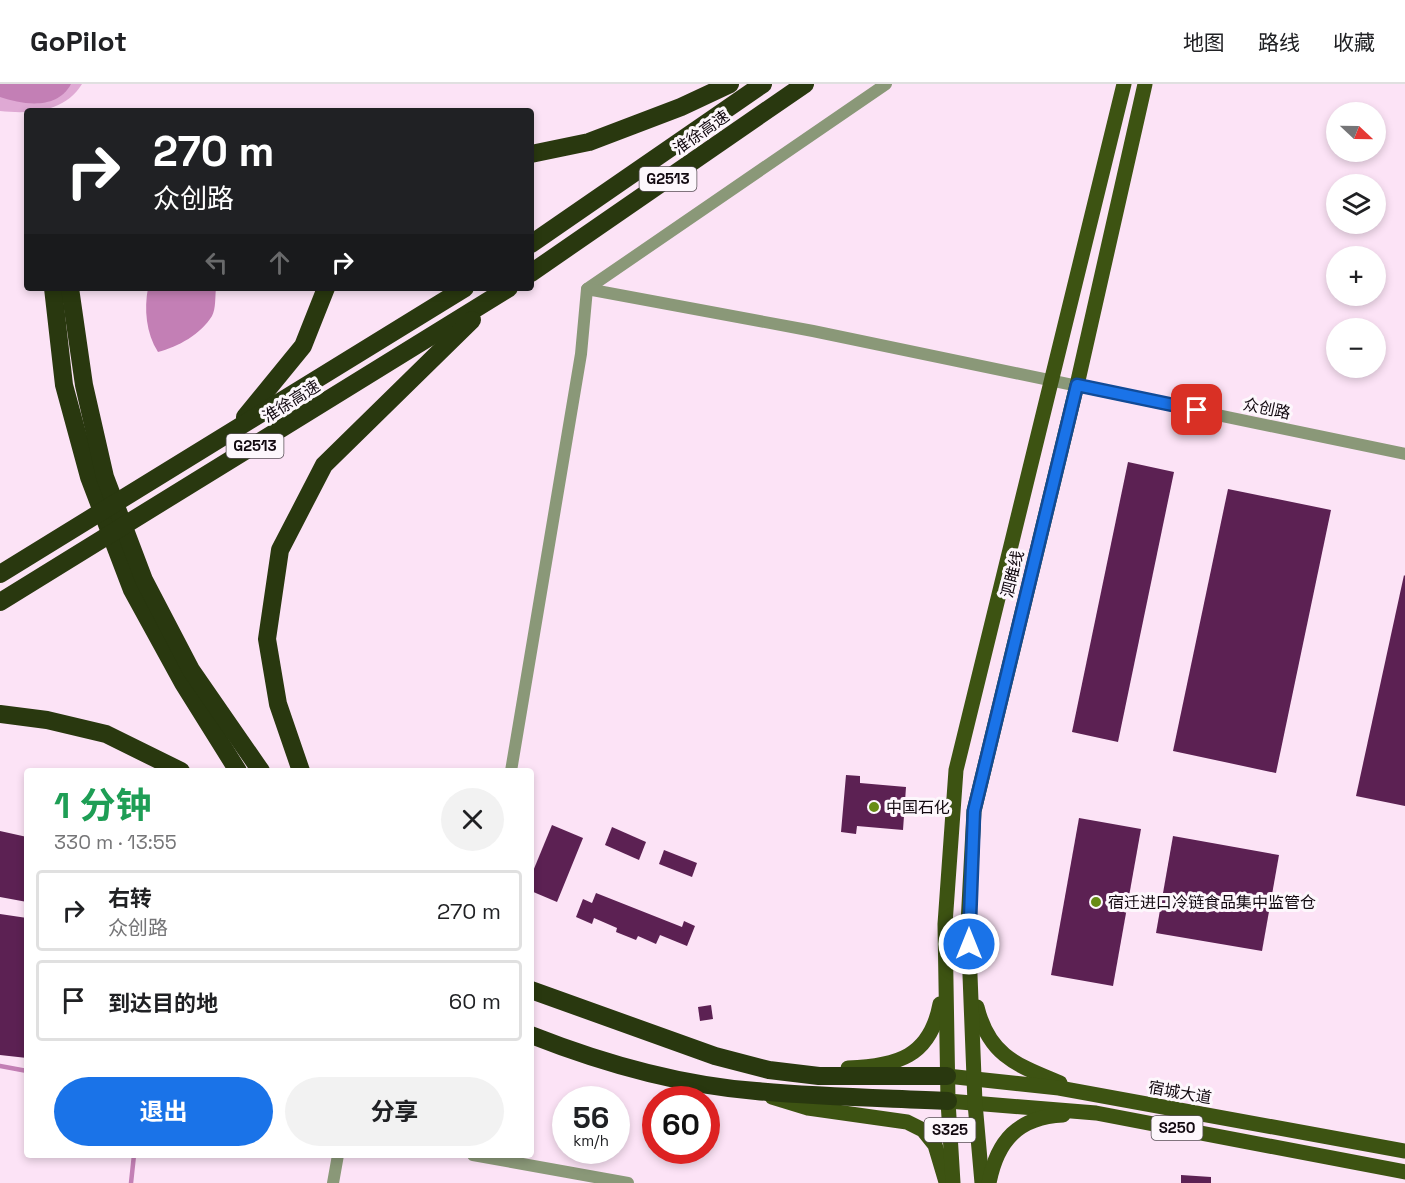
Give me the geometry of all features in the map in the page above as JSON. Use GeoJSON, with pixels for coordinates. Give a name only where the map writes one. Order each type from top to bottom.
{"type":"FeatureCollection","features":[{"type":"Feature","properties":{"kind":"highway"},"geometry":{"type":"LineString","coordinates":[[534,153],[589,142],[681,107],[730,84]]}},
{"type":"Feature","properties":{"kind":"highway","name":"淮徐高速"},"geometry":{"type":"LineString","coordinates":[[534,242],[763,84]]}},
{"type":"Feature","properties":{"kind":"highway","name":"淮徐高速"},"geometry":{"type":"LineString","coordinates":[[534,271],[805,84]]}},
{"type":"Feature","properties":{"kind":"highway"},"geometry":{"type":"LineString","coordinates":[[52,291],[64,385],[88,477],[132,590],[187,676],[259,768]]}},
{"type":"Feature","properties":{"kind":"highway"},"geometry":{"type":"LineString","coordinates":[[70,291],[84,385],[105,477],[144,580],[187,676],[236,768]]}},
{"type":"Feature","properties":{"kind":"highway"},"geometry":{"type":"LineString","coordinates":[[235,429],[303,346],[326,291]]}},
{"type":"Feature","properties":{"kind":"highway","name":"淮徐高速"},"geometry":{"type":"LineString","coordinates":[[0,574],[460,291]]}},
{"type":"Feature","properties":{"kind":"highway"},"geometry":{"type":"LineString","coordinates":[[300,768],[278,704],[267,639],[280,550],[324,465],[502,293]]}},
{"type":"Feature","properties":{"kind":"highway","name":"淮徐高速"},"geometry":{"type":"LineString","coordinates":[[0,602],[502,293]]}},
{"type":"Feature","properties":{"kind":"highway"},"geometry":{"type":"LineString","coordinates":[[0,714],[47,720],[106,734],[175,768]]}},
{"type":"Feature","properties":{"kind":"highway"},"geometry":{"type":"LineString","coordinates":[[534,991],[715,1056],[769,1071],[819,1076],[947,1076]]}},
{"type":"Feature","properties":{"kind":"highway"},"geometry":{"type":"LineString","coordinates":[[534,1036],[579,1054],[658,1074],[755,1091],[948,1101]]}},
{"type":"Feature","properties":{"kind":"main road","name":"泗睢线"},"geometry":{"type":"LineString","coordinates":[[947,1076],[945,924],[956,770],[1124,84]]}},
{"type":"Feature","properties":{"kind":"main road","name":"泗睢线"},"geometry":{"type":"LineString","coordinates":[[974,1078],[968,924],[974,811],[1077,385],[1145,84]]}},
{"type":"Feature","properties":{"kind":"main road"},"geometry":{"type":"LineString","coordinates":[[769,1071],[867,1067],[903,1060],[929,1037],[936,1023],[945,971]]}},
{"type":"Feature","properties":{"kind":"main road"},"geometry":{"type":"LineString","coordinates":[[970,982],[981,1024],[999,1053],[1013,1063],[1042,1076],[1100,1096]]}},
{"type":"Feature","properties":{"kind":"main road","name":"宿城大道"},"geometry":{"type":"LineString","coordinates":[[947,1076],[1100,1096],[1405,1151]]}},
{"type":"Feature","properties":{"kind":"main road","name":"S325"},"geometry":{"type":"LineString","coordinates":[[947,1076],[953,1183]]}},
{"type":"Feature","properties":{"kind":"main road","name":"S325"},"geometry":{"type":"LineString","coordinates":[[974,1078],[982,1183]]}},
{"type":"Feature","properties":{"kind":"main road"},"geometry":{"type":"LineString","coordinates":[[755,1091],[807,1108],[908,1122],[922,1130],[935,1145],[946,1183]]}},
{"type":"Feature","properties":{"kind":"main road","name":"S250"},"geometry":{"type":"LineString","coordinates":[[948,1101],[1096,1113],[1405,1172]]}},
{"type":"Feature","properties":{"kind":"main road"},"geometry":{"type":"LineString","coordinates":[[989,1183],[1000,1146],[1012,1134],[1032,1121],[1055,1115],[1096,1113]]}},
{"type":"Feature","properties":{"kind":"street"},"geometry":{"type":"LineString","coordinates":[[511,768],[580,354],[587,289],[886,84]]}},
{"type":"Feature","properties":{"kind":"street","name":"众创路"},"geometry":{"type":"LineString","coordinates":[[587,289],[1077,385],[1405,454]]}},
{"type":"Feature","properties":{"kind":"street"},"geometry":{"type":"LineString","coordinates":[[333,1183],[337,1158]]}},
{"type":"Feature","properties":{"kind":"street"},"geometry":{"type":"LineString","coordinates":[[490,1158],[628,1183]]}},
{"type":"Feature","properties":{"kind":"shaded area"},"geometry":{"type":"Polygon","coordinates":[[[0,84],[82,84],[66,101],[50,108],[24,108],[23,112],[0,111],[0,84]]]}},
{"type":"Feature","properties":{"kind":"shaded area"},"geometry":{"type":"Polygon","coordinates":[[[0,84],[71,84],[65,92],[49,102],[29,103],[0,97],[0,84]]]}},
{"type":"Feature","properties":{"kind":"shaded area"},"geometry":{"type":"Polygon","coordinates":[[[148,291],[216,291],[212,316],[202,329],[181,343],[158,352],[147,321],[148,291]]]}},
{"type":"Feature","properties":{"kind":"building"},"geometry":{"type":"Polygon","coordinates":[[[1128,462],[1174,472],[1118,742],[1072,732],[1128,462]]]}},
{"type":"Feature","properties":{"kind":"building"},"geometry":{"type":"Polygon","coordinates":[[[1228,489],[1331,510],[1276,773],[1173,751],[1228,489]]]}},
{"type":"Feature","properties":{"kind":"building"},"geometry":{"type":"Polygon","coordinates":[[[1405,576],[1405,806],[1356,796],[1405,576]]]}},
{"type":"Feature","properties":{"kind":"building","name":"中国石化"},"geometry":{"type":"Polygon","coordinates":[[[846,775],[860,776],[860,783],[906,787],[903,830],[857,826],[856,834],[841,832],[846,775]]]}},
{"type":"Feature","properties":{"kind":"building","name":"宿迁进口冷链食品集中监管仓"},"geometry":{"type":"Polygon","coordinates":[[[1079,818],[1141,829],[1113,986],[1051,975],[1079,818]]]}},
{"type":"Feature","properties":{"kind":"building"},"geometry":{"type":"Polygon","coordinates":[[[552,825],[583,838],[557,902],[534,892],[534,869],[552,825]]]}},
{"type":"Feature","properties":{"kind":"building"},"geometry":{"type":"Polygon","coordinates":[[[612,827],[646,842],[639,860],[605,845],[612,827]]]}},
{"type":"Feature","properties":{"kind":"building"},"geometry":{"type":"Polygon","coordinates":[[[0,831],[24,836],[24,901],[0,897],[0,831]]]}},
{"type":"Feature","properties":{"kind":"building"},"geometry":{"type":"Polygon","coordinates":[[[1173,836],[1279,855],[1262,951],[1156,933],[1173,836]]]}},
{"type":"Feature","properties":{"kind":"building"},"geometry":{"type":"Polygon","coordinates":[[[664,850],[697,863],[692,877],[659,864],[664,850]]]}},
{"type":"Feature","properties":{"kind":"building"},"geometry":{"type":"Polygon","coordinates":[[[596,893],[682,927],[684,921],[695,926],[687,946],[660,935],[656,944],[638,936],[636,940],[616,932],[617,928],[594,918],[592,924],[576,917],[583,899],[592,903],[596,893]]]}},
{"type":"Feature","properties":{"kind":"building"},"geometry":{"type":"Polygon","coordinates":[[[0,914],[24,918],[24,1058],[0,1055],[0,914]]]}},
{"type":"Feature","properties":{"kind":"building"},"geometry":{"type":"Polygon","coordinates":[[[711,1005],[713,1019],[700,1021],[698,1007],[711,1005]]]}},
{"type":"Feature","properties":{"kind":"building"},"geometry":{"type":"Polygon","coordinates":[[[1181,1175],[1211,1177],[1211,1183],[1181,1183],[1181,1175]]]}},
{"type":"Feature","properties":{"kind":"waterway"},"geometry":{"type":"LineString","coordinates":[[0,1066],[24,1070]]}},
{"type":"Feature","properties":{"kind":"waterway"},"geometry":{"type":"LineString","coordinates":[[131,1183],[134,1158]]}},
{"type":"Feature","properties":{"kind":"place","name":"中国石化"},"geometry":{"type":"Point","coordinates":[874,807]}},
{"type":"Feature","properties":{"kind":"place","name":"宿迁进口冷链食品集中监管仓"},"geometry":{"type":"Point","coordinates":[1096,902]}},
{"type":"Feature","properties":{"kind":"route"},"geometry":{"type":"LineString","coordinates":[[969,944],[974,811],[1077,385],[1197,410]]}}]}
